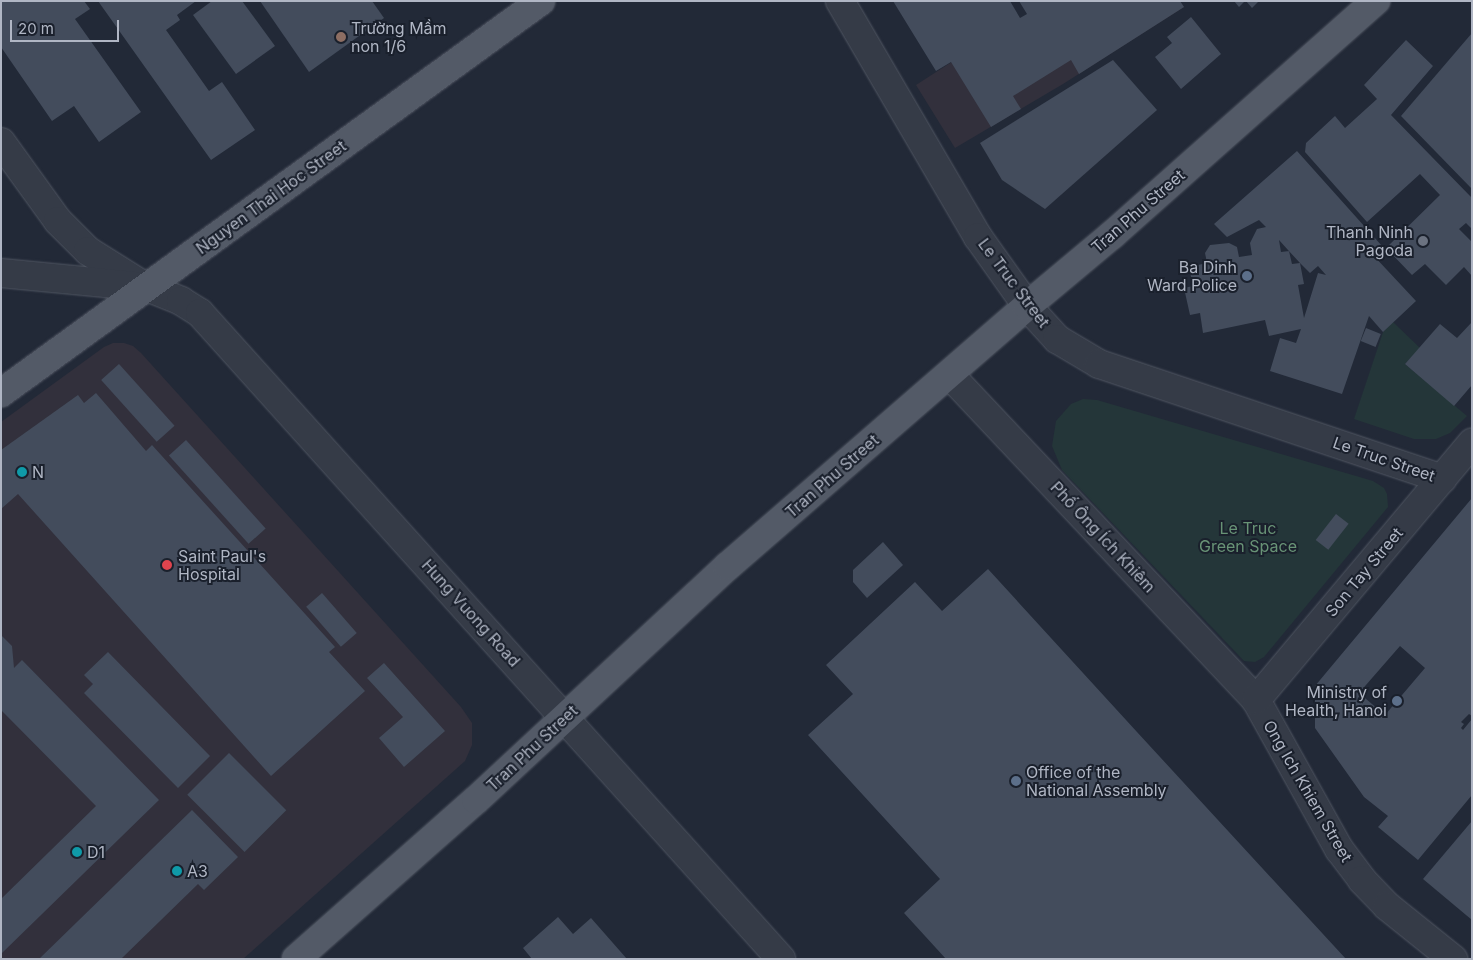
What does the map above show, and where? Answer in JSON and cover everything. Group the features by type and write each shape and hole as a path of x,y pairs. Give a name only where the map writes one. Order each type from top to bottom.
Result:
{"main road":[{"name":"Nguyen Thai Hoc Street","path":"1,393 541,1"},
{"name":"Tran Phu Street","path":"296,959 565,718 728,566 950,375 1027,306 1112,235 1376,1"}],"street":[{"name":"Le Truc Street","path":"840,1 978,237 1027,306 1057,339 1099,364 1442,479"},
{"path":"1,142 58,221 88,251 147,287"},
{"path":"1,273 147,287"},
{"name":"Hung Vuong Road","path":"147,287 181,300 200,313 781,959"},
{"name":"Phố Ông Ích Khiêm","path":"950,375 1256,700"},
{"name":"Son Tay Street","path":"1256,700 1472,444"},
{"name":"Ong Ich Khiem Street","path":"1256,700 1338,849 1362,880 1387,906 1454,959"}],"shaded area":[{"path":"1180,1 1184,7 1063,84 955,148 916,85 1020,18"},
{"name":"Saint Paul's Hospital","path":"113,343 124,343 133,346 141,353 461,707 472,723 472,745 465,761 243,959 1,959 1,422 104,347"}],"green space":[{"path":"1393,322 1420,348 1405,364 1467,416 1450,433 1436,439 1414,439 1354,419 1383,332"},
{"name":"Le Truc Green Space","path":"1083,399 1097,400 1373,481 1384,488 1387,494 1388,507 1264,657 1255,662 1244,661 1062,470 1052,446 1056,421 1071,404"}],"building":[{"path":"2,1 84,1 90,9 75,19 141,112 99,142 74,106 52,121 1,47"},
{"path":"98,1 196,1 177,15 180,20 166,30 209,91 222,82 255,130 211,160"},
{"path":"212,1 242,1 275,46 236,74 193,15"},
{"path":"260,1 372,1 384,18 309,72"},
{"path":"893,1 1010,1 1020,18 1027,14 1019,1 1180,1 1184,7 1079,74 1071,60 1013,96 1021,109 991,127 951,62 936,71"},
{"path":"1234,1 1245,1 1239,7"},
{"path":"1246,1 1259,1 1252,8"},
{"path":"1191,17 1221,54 1181,89 1155,57 1172,43 1167,37"},
{"path":"1472,33 1472,189 1401,116"},
{"path":"1406,40 1433,66 1391,115 1472,198 1472,229 1466,223 1459,229 1472,242 1472,276 1464,267 1446,285 1425,264 1412,275 1386,248 1440,195 1420,174 1367,222 1305,152 1306,143 1335,116 1345,128 1377,99 1364,85"},
{"path":"1113,60 1157,110 1045,209 1002,180 980,143"},
{"path":"1297,151 1382,246 1373,255 1416,301 1383,332 1369,316 1342,394 1270,371 1280,338 1296,343 1301,329 1269,336 1265,320 1203,333 1200,313 1190,315 1184,288 1193,286 1189,267 1207,263 1205,253 1210,245 1229,243 1237,247 1239,257 1252,255 1250,243 1257,229 1266,227 1259,220 1227,237 1214,224","holes":["1279,240 1289,251 1281,252","1289,251 1300,263 1292,264","1300,263 1310,273 1318,266 1326,275 1318,273 1304,318 1298,285 1304,284"]},
{"path":"1472,322 1472,385 1454,406 1405,364 1440,324 1457,338"},
{"path":"1366,328 1381,334 1376,347 1361,341"},
{"path":"119,364 175,426 157,442 101,380"},
{"path":"96,393 146,451 152,445 335,647 329,652 365,691 271,776 18,494 1,509 1,450 78,395 84,403"},
{"path":"186,440 266,528 249,544 169,455"},
{"path":"1472,498 1472,716 1469,714 1461,722 1464,724 1461,728 1463,730 1472,719 1472,795 1418,860 1378,827 1388,816 1364,797 1315,728 1315,686","holes":["1400,646 1425,668 1385,715 1359,693"]},
{"path":"1336,514 1349,524 1328,550 1316,540"},
{"path":"883,542 903,565 867,598 853,582 853,570"},
{"name":"Office of the National Assembly","path":"988,569 1346,959 946,959 904,913 940,879 808,735 853,694 826,665 915,582 942,611"},
{"path":"322,593 357,633 341,647 306,607"},
{"name":"D1","path":"1,635 12,646 14,668 22,660 159,800 1,954 1,899 96,806 1,710"},
{"path":"108,652 210,756 178,788 84,693 93,684 84,675"},
{"path":"384,663 445,731 404,767 379,738 403,717 367,678"},
{"path":"229,753 286,810 245,852 187,795"},
{"name":"A3","path":"192,810 238,857 204,890 198,884 121,959 39,959"},
{"path":"1472,821 1472,920 1423,879"},
{"path":"558,917 573,934 591,918 627,959 532,959 523,948"}],"place":[{"name":"Trường Mầm non 1/6","path":"341,37"},
{"name":"Thanh Ninh Pagoda","path":"1423,241"},
{"name":"Ba Dinh Ward Police","path":"1247,276"},
{"name":"N","path":"22,472"},
{"name":"Saint Paul's Hospital","path":"167,565"},
{"name":"Ministry of Health, Hanoi","path":"1397,701"},
{"name":"Office of the National Assembly","path":"1016,781"},
{"name":"D1","path":"77,852"},
{"name":"A3","path":"177,871"}]}
